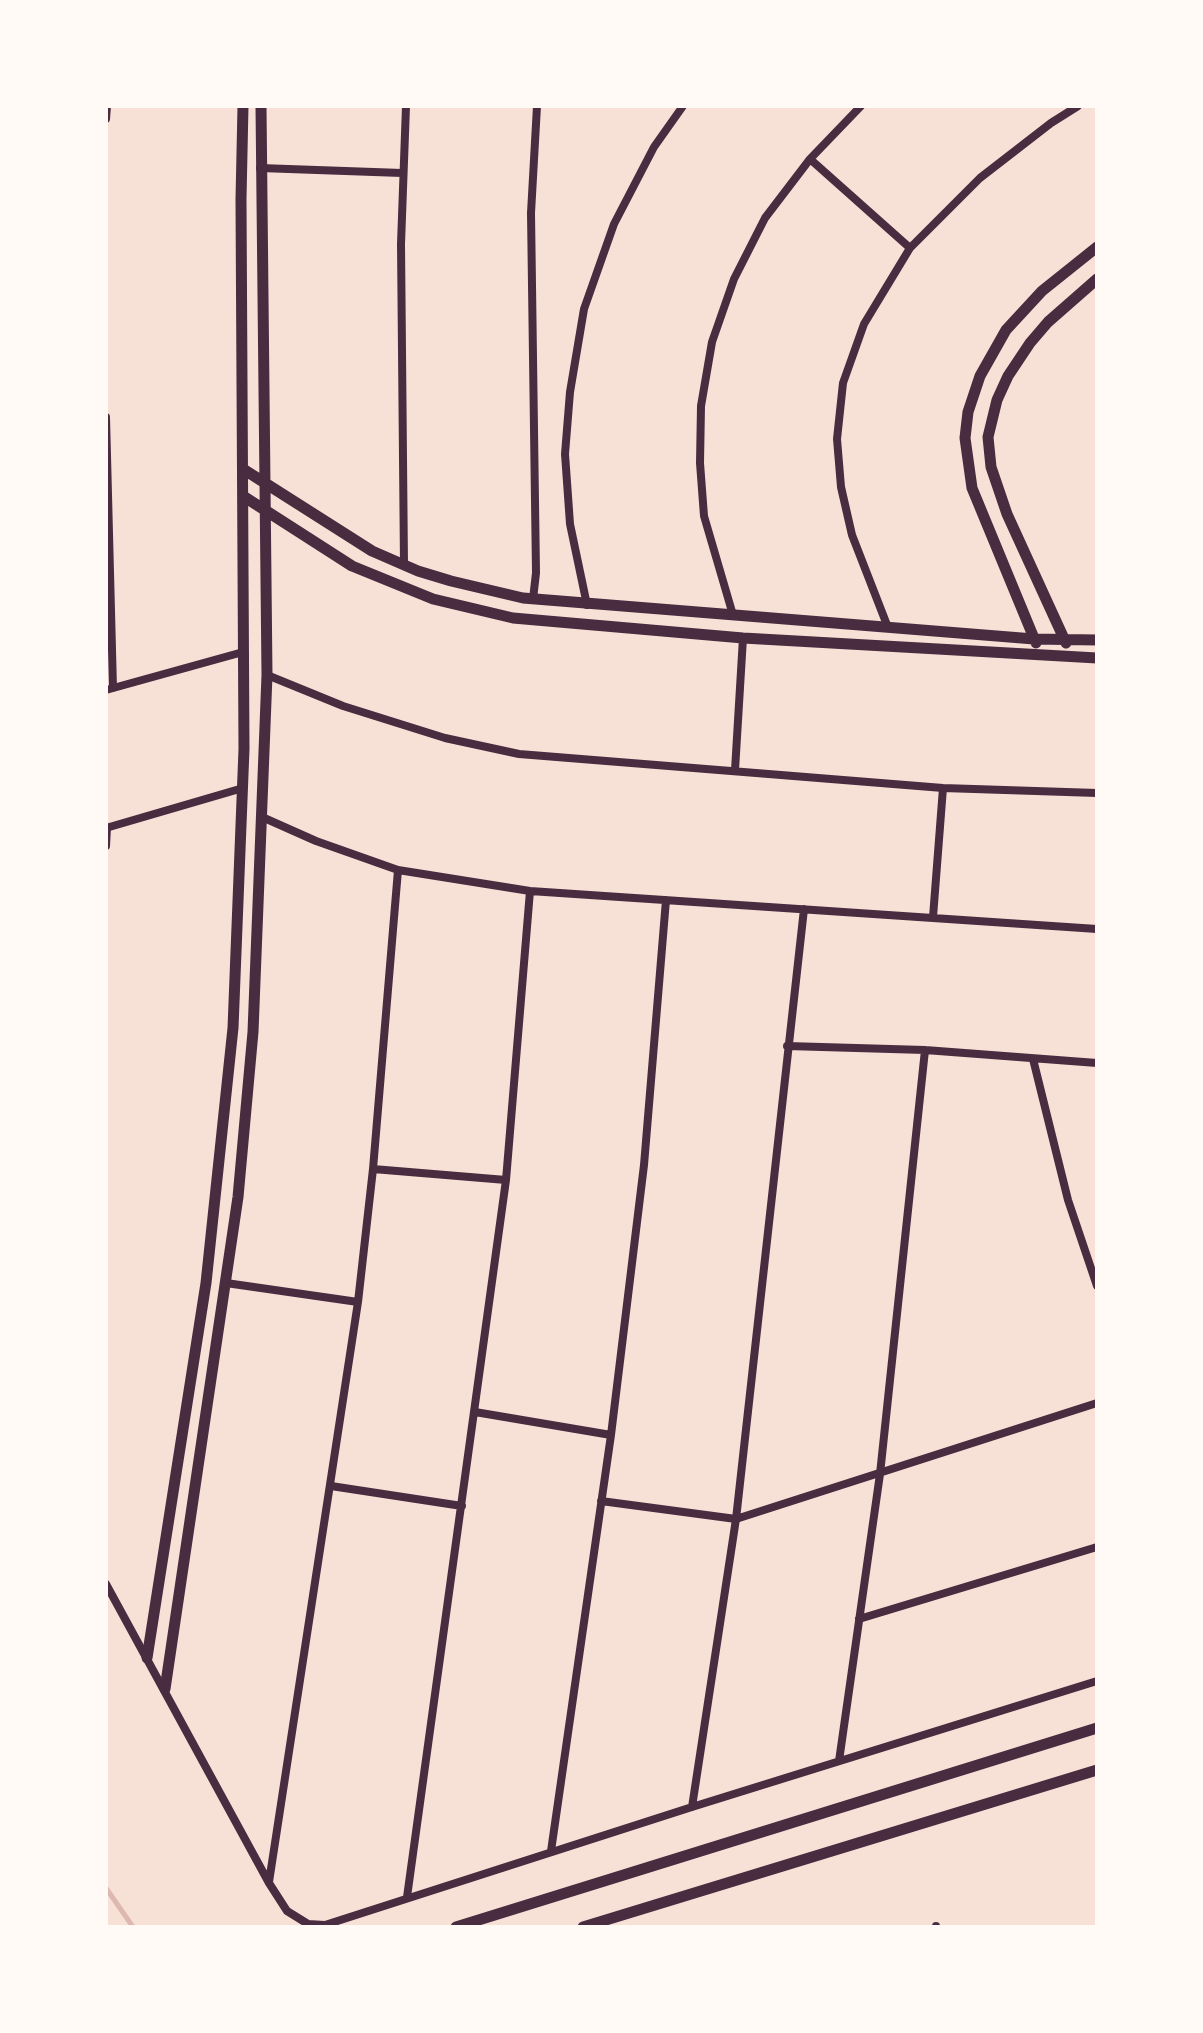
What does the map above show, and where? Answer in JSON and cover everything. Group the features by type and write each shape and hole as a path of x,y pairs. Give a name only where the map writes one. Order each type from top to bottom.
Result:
{"street":[{"path":"106,119 107,106"},
{"path":"147,1658 206,1283 228,1083 237,947 243,788 243,106"},
{"path":"165,1689 238,1197 257,949 267,675 261,106"},
{"path":"404,565 402,173 406,106"},
{"path":"533,599 536,573 531,213 537,106"},
{"path":"587,605 570,524 565,454 570,392 584,309 614,224 654,147 683,106"},
{"path":"733,615 704,516 700,463 703,393 712,342 734,279 765,218 810,159 861,106"},
{"path":"887,625 852,535 841,487 837,439 843,383 864,324 910,248 980,178 1078,106"},
{"path":"810,159 910,248"},
{"path":"260,168 402,173"},
{"path":"1042,654 972,488 965,438 968,412 980,376 1006,330 1042,291 1097,247"},
{"path":"1069,655 1007,514 991,467 988,437 997,400 1008,376 1030,343 1048,322 1097,279"},
{"path":"106,417 109,689 243,652"},
{"path":"243,469 372,551 404,565 484,590 587,605 887,625 1034,639 1097,640"},
{"path":"243,496 352,566 433,599 513,618 743,638 1097,658"},
{"path":"735,770 743,638"},
{"path":"267,675 372,715 445,738 504,751 943,788 1097,793"},
{"path":"106,846 107,827 243,788"},
{"path":"933,917 943,788"},
{"path":"262,817 316,841 398,870 530,891 1097,929"},
{"path":"269,1883 358,1302 373,1169 398,870"},
{"path":"407,1897 506,1180 530,891"},
{"path":"551,1851 611,1435 644,1165 666,900"},
{"path":"692,1807 736,1519 804,909"},
{"path":"787,1046 925,1050 1097,1063"},
{"path":"839,1761 880,1474 925,1050"},
{"path":"1033,1059 1068,1200 1097,1286"},
{"path":"228,1083 248,1085"},
{"path":"373,1169 506,1180"},
{"path":"226,1283 358,1302"},
{"path":"601,1501 736,1519 1097,1403"},
{"path":"475,1412 611,1435"},
{"path":"331,1486 462,1506"},
{"path":"859,1619 1097,1547"},
{"path":"106,1584 269,1883 287,1911 308,1924 325,1925 551,1851 1097,1681"},
{"path":"456,1927 1097,1728"},
{"path":"583,1927 1097,1770"}],"waterway":[{"path":"106,1888 133,1927"}]}
